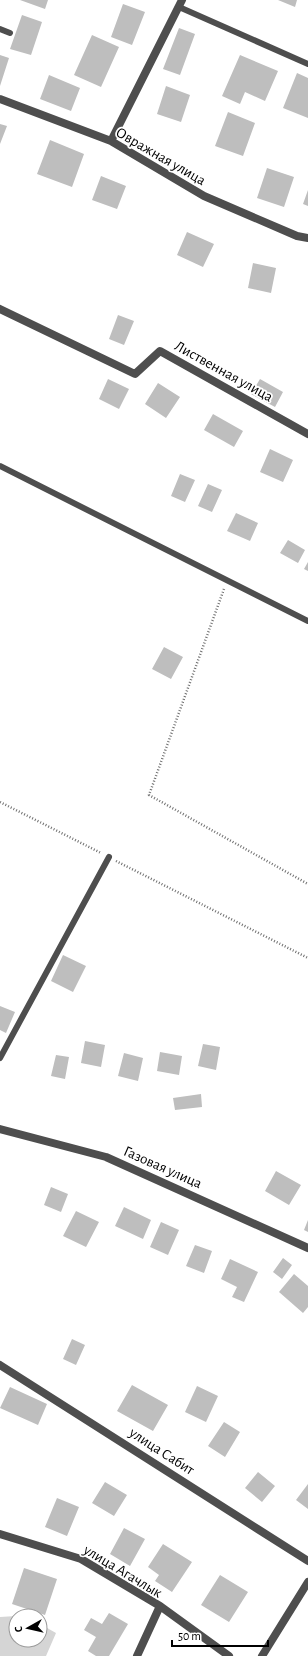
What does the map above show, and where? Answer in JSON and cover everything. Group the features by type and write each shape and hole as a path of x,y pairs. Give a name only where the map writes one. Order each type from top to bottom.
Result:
{"street":[{"path":"111,142 180,3"},
{"name":"Овражная улица","path":"0,99 111,142 204,196 297,236 308,238"},
{"name":"Лиственная улица","path":"0,309 135,374 160,351 308,434"},
{"name":"Газовая улица","path":"0,1129 106,1156 308,1248"},
{"name":"улица Сабит","path":"0,1365 308,1561"},
{"name":"улица Агачлык","path":"0,1534 81,1559 160,1606 137,1656"},
{"path":"262,1656 308,1582"},
{"path":"160,1606 229,1656"}],"lane":[{"path":"180,3 308,64"},
{"path":"0,29 10,33"},
{"path":"0,466 308,621"},
{"path":"0,1058 109,857"}],"path":[{"path":"227,580 149,795 308,884"},
{"path":"0,802 308,958"}],"shaded area":[{"path":"8,1616 8,1648 48,1648 48,1628 56,1633 46,1656 0,1656 0,1617"}],"building":[{"path":"20,0 48,0 45,9"},
{"path":"278,0 297,0 295,7"},
{"path":"123,4 145,12 132,45 111,37"},
{"path":"22,15 42,22 31,55 10,49"},
{"path":"179,28 195,34 180,75 163,69"},
{"path":"92,35 119,47 101,87 74,75"},
{"path":"0,55 9,58 0,86"},
{"path":"240,55 278,71 265,101 245,92 240,104 222,96"},
{"path":"297,73 308,78 308,118 283,108"},
{"path":"49,75 80,88 71,111 40,99"},
{"path":"166,86 190,95 181,122 157,114"},
{"path":"228,112 255,123 243,156 215,146"},
{"path":"0,124 7,126 0,144"},
{"path":"50,140 84,154 72,187 37,174"},
{"path":"267,168 294,177 284,207 257,198"},
{"path":"101,176 126,186 117,209 92,200"},
{"path":"308,190 308,206 303,204"},
{"path":"187,232 214,244 203,267 177,255"},
{"path":"253,263 276,268 271,293 248,288"},
{"path":"118,315 134,321 124,345 109,339"},
{"path":"108,379 129,389 119,409 99,399"},
{"path":"260,379 283,392 275,407 251,394"},
{"path":"158,383 180,397 166,418 145,404"},
{"path":"213,414 243,431 234,447 204,430"},
{"path":"270,449 293,460 283,482 260,472"},
{"path":"180,474 195,480 185,502 171,496"},
{"path":"208,484 222,490 212,512 198,506"},
{"path":"236,513 258,523 250,541 227,531"},
{"path":"288,540 305,550 298,563 280,553"},
{"path":"308,562 308,571 304,569"},
{"path":"164,647 183,657 171,679 152,669"},
{"path":"63,955 86,966 73,992 51,981"},
{"path":"0,1006 15,1012 6,1033 0,1030"},
{"path":"85,1041 105,1045 101,1067 81,1063"},
{"path":"203,1044 220,1047 216,1070 198,1066"},
{"path":"160,1052 182,1056 179,1075 157,1071"},
{"path":"124,1053 143,1058 138,1081 118,1076"},
{"path":"56,1055 69,1057 65,1079 51,1076"},
{"path":"201,1094 202,1107 175,1110 173,1098"},
{"path":"276,1171 301,1185 289,1205 265,1191"},
{"path":"51,1187 68,1194 61,1212 44,1205"},
{"path":"124,1207 151,1220 143,1239 115,1226"},
{"path":"76,1211 99,1222 86,1247 63,1236"},
{"path":"308,1220 308,1232 304,1230"},
{"path":"161,1222 179,1230 168,1255 150,1247"},
{"path":"195,1245 212,1251 204,1273 186,1266"},
{"path":"283,1258 292,1265 282,1279 273,1272"},
{"path":"230,1259 258,1272 244,1302 232,1297 237,1287 221,1279"},
{"path":"294,1274 308,1286 308,1307 303,1313 279,1292"},
{"path":"72,1339 85,1345 76,1365 63,1359"},
{"path":"132,1385 168,1405 153,1431 117,1411"},
{"path":"197,1386 218,1396 206,1422 185,1412"},
{"path":"10,1387 47,1404 38,1425 0,1408"},
{"path":"224,1422 240,1432 225,1457 208,1446"},
{"path":"258,1472 275,1486 262,1502 245,1488"},
{"path":"105,1482 127,1495 114,1516 92,1503"},
{"path":"308,1484 308,1509 296,1500"},
{"path":"57,1498 79,1507 67,1536 45,1527"},
{"path":"124,1528 145,1539 130,1566 110,1554"},
{"path":"163,1544 192,1562 172,1592 155,1581 159,1575 148,1567"},
{"path":"24,1568 57,1579 47,1608 24,1608 12,1604"},
{"path":"220,1575 248,1592 229,1622 201,1605"},
{"path":"109,1613 128,1624 109,1656 96,1656 88,1651 96,1637 84,1630 91,1618 102,1624"}]}
